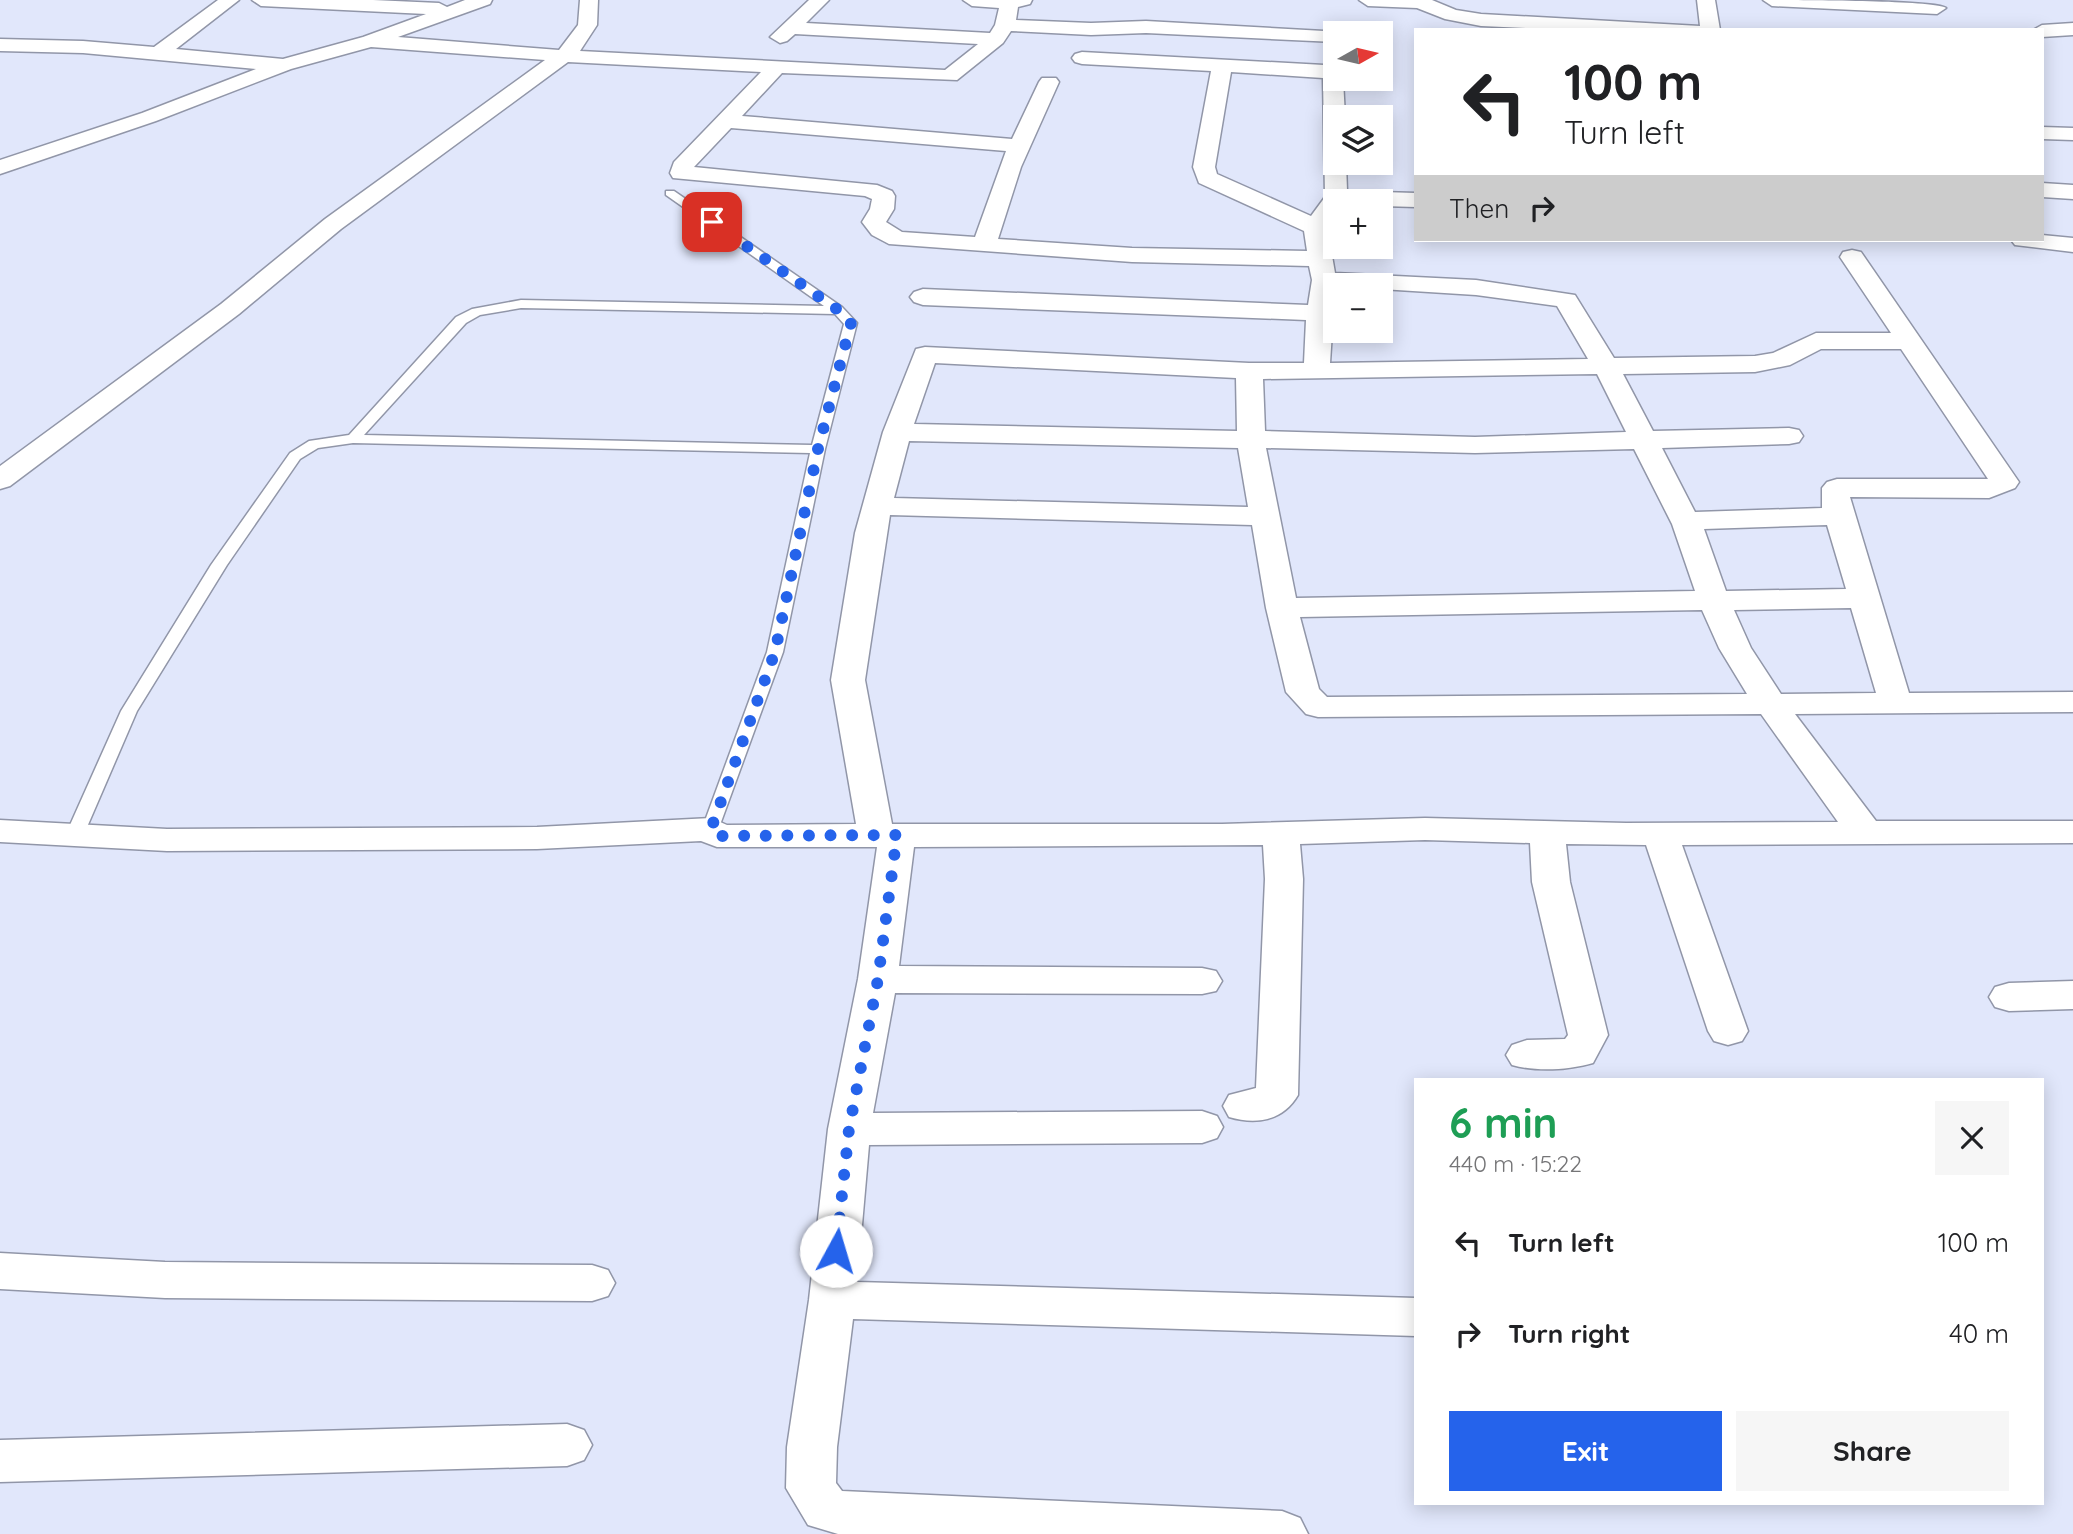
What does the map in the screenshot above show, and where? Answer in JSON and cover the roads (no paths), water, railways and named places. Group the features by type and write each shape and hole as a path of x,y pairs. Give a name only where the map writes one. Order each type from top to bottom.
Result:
{"street":[{"path":"159,53 230,0"},
{"path":"261,0 443,6 483,0"},
{"path":"0,480 230,309 332,224 564,56 587,30 590,22 589,0"},
{"path":"744,64 792,28 820,0"},
{"path":"370,41 564,56 950,76 1001,32 1016,1 972,0"},
{"path":"1368,0 1420,2 1452,15 1481,20 1651,28"},
{"path":"1706,0 1710,28"},
{"path":"1772,0 1935,4 1943,28"},
{"path":"0,167 149,117 284,65 370,41 443,6"},
{"path":"792,28 1001,32 1146,27 1323,30"},
{"path":"2044,31 2073,29"},
{"path":"0,45 83,47 284,65"},
{"path":"1082,58 1222,67 1323,66"},
{"path":"777,67 681,167 681,173 869,190 884,196 882,209 874,222 880,230 897,239 1322,269 1530,293 1566,300 1605,365 1686,521 1713,599 1735,648 1770,705 1866,834"},
{"path":"1222,67 1204,167 1207,178 1315,227"},
{"path":"984,246 1010,167 1049,82"},
{"path":"1334,91 1335,189"},
{"path":"727,121 1020,146"},
{"path":"2044,133 2073,134"},
{"path":"2044,190 2073,192"},
{"path":"1393,199 1414,200"},
{"path":"1317,371 1322,269 1315,227 1323,215"},
{"path":"2042,242 2073,245"},
{"path":"1852,257 2006,482 1989,489 1837,488 1835,501 1896,704"},
{"path":"923,297 1319,313"},
{"path":"1282,1534 851,1515 826,1509 811,1488 812,1447 832,1300 849,1129 878,979 887,835 848,680 870,533 897,432 925,355 1249,371 1317,371 1755,363 1781,359 1816,341 1909,341"},
{"path":"1249,371 1251,441 1282,608 1303,692 1318,707 2073,702"},
{"path":"897,432 1475,445 1789,436"},
{"path":"877,506 1264,516"},
{"path":"1686,521 1840,516"},
{"path":"1282,608 1864,598"},
{"path":"0,831 167,840 537,838 711,829 717,836 1282,833 1412,829 1660,834 2073,832"},
{"path":"1527,1055 1577,1053 1585,1045 1588,1035 1551,882 1547,831"},
{"path":"1244,1106 1261,1106 1277,1095 1284,879 1282,833"},
{"path":"1660,834 1728,1031"},
{"path":"878,979 1202,981"},
{"path":"2009,997 2073,995"},
{"path":"849,1129 1202,1127"},
{"path":"0,1271 165,1280 592,1283"},
{"path":"832,1300 1414,1317"},
{"path":"0,1461 567,1445"}],"lane":[{"path":"670,193 838,310 851,323 818,449 775,652 711,829"},
{"path":"353,439 461,320 477,312 521,304 838,310"},
{"path":"75,834 129,711 219,565 295,456 314,444 353,439 818,449"}]}
